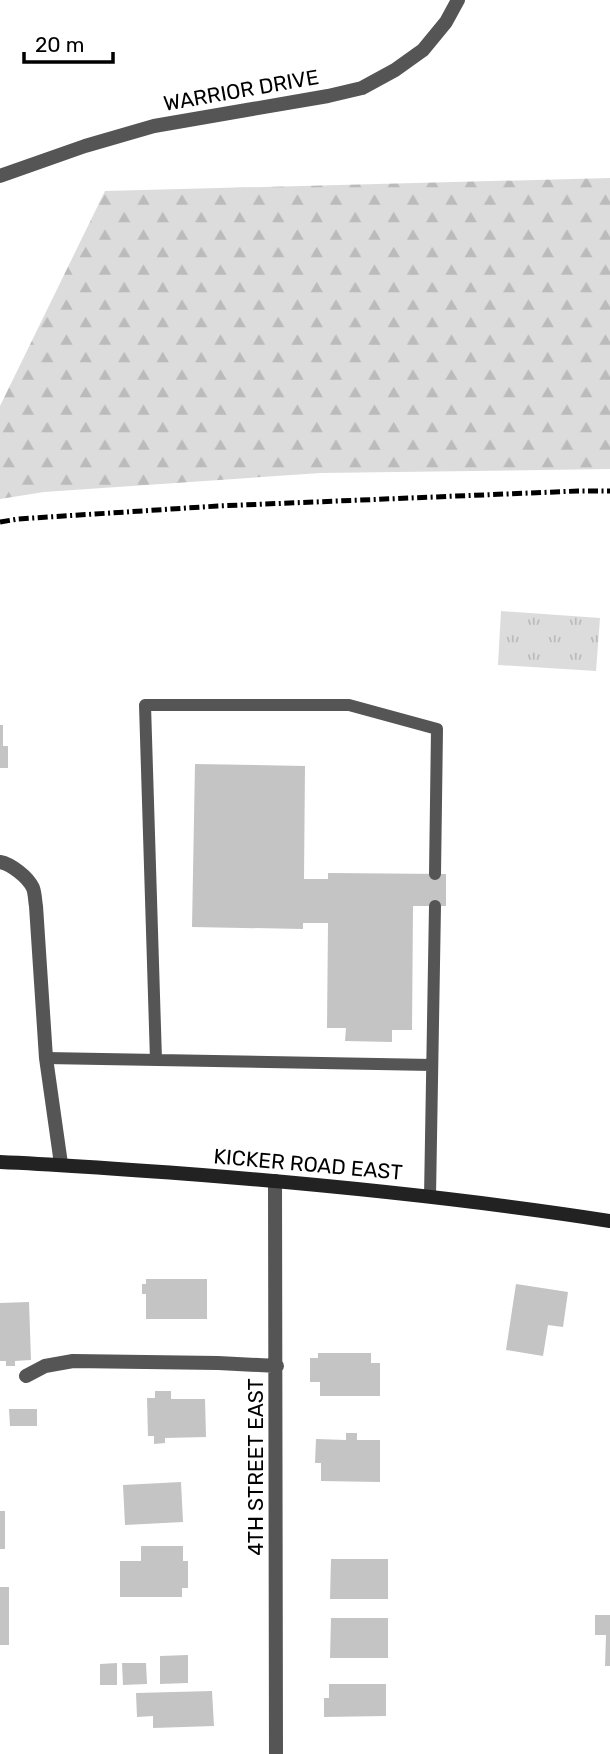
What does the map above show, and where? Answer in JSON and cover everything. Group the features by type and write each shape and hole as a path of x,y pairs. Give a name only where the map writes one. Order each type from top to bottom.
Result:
{"main road":[{"name":"KICKER ROAD EAST","path":"0,1163 61,1164 275,1181 430,1197 610,1222"}],"street":[{"name":"WARRIOR DRIVE","path":"0,176 85,145 154,126 362,88 395,70 423,50 446,22 458,0"},
{"path":"0,862 5,862 20,873 33,887 46,1058 61,1164"},
{"name":"4TH STREET EAST","path":"275,1181 276,1754"},
{"path":"26,1376 45,1366 73,1361 277,1366"}],"lane":[{"path":"156,1060 145,705 349,705 437,729 435,874"},
{"path":"430,1197 435,906"},
{"path":"46,1058 432,1065"}],"green space":[{"path":"610,178 610,469 321,473 44,492 0,499 0,406 105,191"},
{"path":"501,611 600,618 596,671 498,665"}],"building":[{"path":"0,725 3,725 3,746 8,746 8,768 0,768"},
{"path":"195,764 305,766 304,879 328,879 328,873 446,874 446,906 413,906 412,1030 392,1030 392,1042 345,1041 346,1028 327,1028 328,923 303,923 303,929 192,927"},
{"path":"146,1279 207,1279 207,1319 146,1319 146,1294 142,1294 142,1284 146,1284"},
{"path":"516,1284 568,1292 563,1327 548,1325 543,1356 506,1350"},
{"path":"29,1302 31,1360 15,1361 15,1366 6,1366 6,1361 0,1361 0,1303"},
{"path":"318,1353 371,1353 371,1363 380,1363 380,1396 320,1396 320,1382 310,1382 310,1358 318,1358"},
{"path":"155,1391 171,1391 171,1399 205,1399 206,1437 165,1438 165,1443 154,1444 154,1436 148,1436 147,1398 155,1398"},
{"path":"9,1409 37,1409 37,1426 10,1426"},
{"path":"346,1433 357,1433 357,1440 380,1440 380,1482 321,1481 321,1463 315,1463 316,1439 346,1440"},
{"path":"181,1482 183,1522 125,1525 123,1485"},
{"path":"0,1511 5,1511 5,1549 0,1549"},
{"path":"141,1546 183,1546 183,1561 188,1561 188,1588 182,1588 182,1597 120,1597 120,1561 141,1561"},
{"path":"331,1559 388,1559 388,1599 330,1599"},
{"path":"0,1587 9,1587 9,1645 0,1645"},
{"path":"595,1615 610,1615 610,1666 605,1666 606,1635 595,1635"},
{"path":"331,1618 388,1618 388,1658 330,1658"},
{"path":"188,1655 188,1683 160,1684 160,1656"},
{"path":"117,1663 117,1685 100,1685 100,1664"},
{"path":"122,1663 146,1663 147,1684 123,1685"},
{"path":"329,1684 386,1684 386,1716 324,1717 324,1698 329,1698"},
{"path":"212,1691 214,1726 153,1728 153,1716 137,1717 136,1693"}],"railway":[{"path":"0,522 218,506 610,491"}]}
